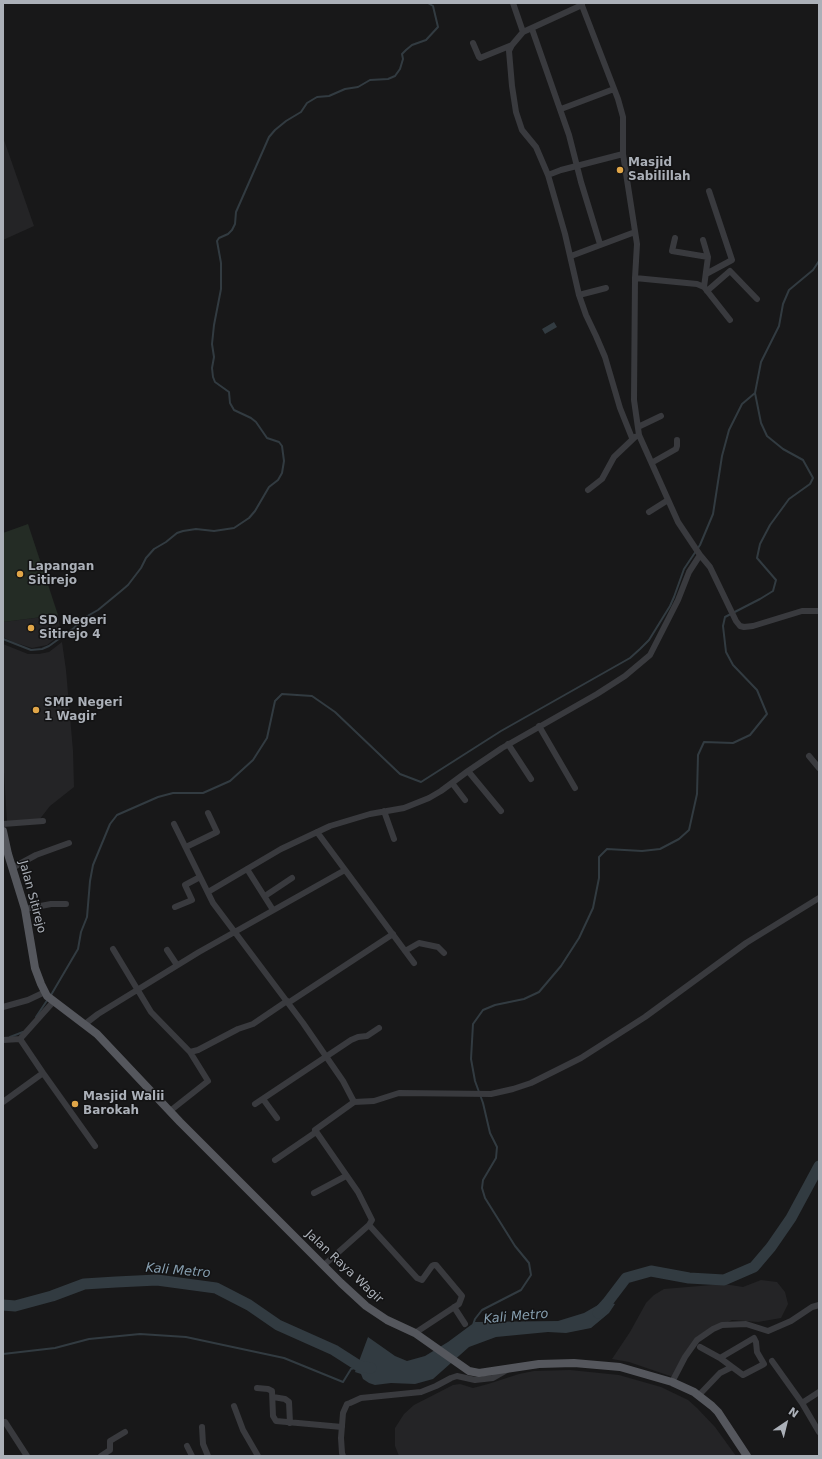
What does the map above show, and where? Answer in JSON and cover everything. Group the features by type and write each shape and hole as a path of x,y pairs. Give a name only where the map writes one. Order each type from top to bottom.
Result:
{"main road":[{"name":"Jalan Sitirejo","path":"3,831 12,868 25,909 35,968 49,997"},
{"name":"Jalan Raya Wagir","path":"49,997 85,1024 111,1048 170,1111 353,1294 376,1314 414,1333 469,1371 479,1373 545,1364 574,1363 632,1370 672,1382 699,1395 718,1412 747,1456"}],"street":[{"path":"513,3 523,32"},
{"path":"632,438 620,408 605,357 586,315 579,295 571,256 548,175 536,148 526,136 520,124 515,106 510,64 509,51 523,32 532,29 581,4 614,89 623,117 623,154 637,249 635,278 634,400 639,434 653,462 681,528 710,566 727,603 740,626 748,627 763,624 802,611 819,611"},
{"path":"532,29 560,109 600,244"},
{"path":"473,43 480,58 512,45"},
{"path":"560,109 614,89"},
{"path":"548,175 623,154"},
{"path":"706,274 732,260 709,191"},
{"path":"571,256 635,232"},
{"path":"675,238 672,251 708,257"},
{"path":"703,240 708,257 706,289"},
{"path":"706,289 730,271 757,299"},
{"path":"635,278 697,284 706,289 730,320"},
{"path":"579,295 606,288"},
{"path":"638,427 662,416"},
{"path":"588,490 602,479 614,457 632,438 639,434"},
{"path":"653,462 676,450 677,440"},
{"path":"649,512 668,500"},
{"path":"208,892 281,849 317,832 352,819 404,808 429,798 508,744 597,694 625,676 650,655 672,612 698,551"},
{"path":"539,726 575,788"},
{"path":"508,744 531,779"},
{"path":"809,756 819,768"},
{"path":"468,771 501,811"},
{"path":"452,783 465,800"},
{"path":"384,812 394,839"},
{"path":"186,847 217,832 208,813"},
{"path":"3,824 43,821"},
{"path":"174,824 213,902 288,1002 343,1081 354,1102"},
{"path":"317,832 414,963"},
{"path":"12,868 36,855 69,843"},
{"path":"247,869 273,910"},
{"path":"85,1024 98,1014 177,965 345,870"},
{"path":"174,907 192,900 185,885 200,876"},
{"path":"265,896 292,878"},
{"path":"275,1160 316,1132 316,1130 354,1102 374,1102 399,1093 491,1094 531,1083 581,1058 645,1017 746,943 819,898"},
{"path":"25,909 51,904 66,904"},
{"path":"190,1052 198,1050 238,1029 252,1024 392,934"},
{"path":"405,951 419,943 438,947 444,953"},
{"path":"113,949 151,1012 190,1052 208,1081 170,1111"},
{"path":"167,950 177,965"},
{"path":"3,1007 28,1000 49,997"},
{"path":"20,1039 49,997"},
{"path":"255,1104 351,1040 358,1036 367,1036 378,1028"},
{"path":"3,1040 20,1039"},
{"path":"20,1039 95,1146"},
{"path":"3,1102 43,1073"},
{"path":"263,1099 277,1118"},
{"path":"316,1132 358,1192 372,1218 372,1222 369,1225 324,1265"},
{"path":"314,1193 346,1176"},
{"path":"369,1225 419,1280 422,1280 432,1266 438,1266 462,1296 461,1301 454,1307 414,1333"},
{"path":"672,1382 685,1357 697,1340 713,1329 722,1325 746,1324 768,1331 791,1321 812,1307 819,1305"},
{"path":"454,1307 465,1324"},
{"path":"700,1348 723,1360 743,1375 764,1364 757,1352 754,1338 723,1360 720,1373"},
{"path":"772,1361 802,1403 819,1432"},
{"path":"699,1395 720,1373 732,1367"},
{"path":"343,1456 341,1443 343,1413 347,1404 361,1398 421,1392 457,1376 475,1380 492,1378 510,1369"},
{"path":"258,1388 272,1391 274,1419 278,1422 342,1427"},
{"path":"802,1403 819,1392"},
{"path":"273,1397 285,1399 288,1402 290,1423"},
{"path":"234,1406 243,1430 258,1456"},
{"path":"4,1422 27,1456"},
{"path":"202,1427 203,1444 208,1456"},
{"path":"101,1456 110,1450 110,1441 125,1432"},
{"path":"188,1446 192,1456"}],"shaded area":[{"path":"3,140 34,226 3,240"},
{"path":"554,322 557,327 545,334 542,329"},
{"name":"Lapangan Sitirejo","path":"28,524 58,615 3,622 3,533"},
{"name":"SD Negeri Sitirejo 4","path":"58,615 61,634 47,645 32,648 3,637 3,622"},
{"name":"SMP Negeri 1 Wagir","path":"62,642 73,751 74,787 50,806 39,820 7,822 3,756 3,644 28,654 39,654 49,652"},
{"path":"761,1280 777,1282 785,1292 788,1304 781,1318 758,1322 732,1320 696,1338 673,1377 629,1362 612,1359 630,1332 646,1303 654,1295 664,1289 724,1284 743,1287"},
{"path":"605,1301 615,1304 609,1313 591,1328 566,1333 548,1332 496,1337 469,1347 433,1379 415,1384 391,1383 375,1385 363,1379 361,1374 355,1372 368,1337 395,1356 407,1361 425,1356 448,1342 475,1322 558,1321 584,1313"},
{"path":"570,1370 619,1375 661,1387 688,1400 715,1427 736,1456 399,1456 395,1446 395,1428 404,1414 414,1405 453,1385 460,1384 473,1388 534,1371"}],"waterway":[{"path":"3,639 31,650 42,649 49,646 74,628 82,619 98,610 128,585 141,568 146,558 154,549 177,533 183,531 196,529 214,531 234,528 249,518 255,511 269,487 278,480 282,473 284,461 282,446 279,442 267,438 256,422 251,418 234,410 230,403 229,392 215,382 213,377 212,368 214,357 212,344 221,289 221,263 217,241 219,238 228,234 232,230 235,224 236,212 269,137 275,130 301,112 307,103 317,97 329,96 345,89 358,87 370,80 388,79 395,76 400,69 403,59 402,54 412,45 426,40 438,27 433,6 428,3"},
{"path":"473,1325 475,1319 482,1310 521,1290 531,1275 529,1263 515,1246 485,1198 482,1188 483,1180 496,1158 497,1147 490,1133 483,1103 475,1081 471,1059 473,1024 483,1010 495,1005 524,999 539,992 561,966 579,938 593,908 599,878 599,857 607,849 642,851 660,849 679,839 689,830 697,794 698,755 704,742 733,743 750,735 767,714 757,690 733,665 726,652 723,626 725,617 773,591 776,580 757,558 760,544 770,525 789,499 810,484 813,478 803,460 783,449 767,436 761,423 755,393 761,362 779,326 783,304 789,290 813,270 819,261"},
{"path":"51,995 78,949 81,932 87,917 93,865 110,824 117,815 158,797 173,793 203,793 230,781 253,760 267,738 275,701 282,694 312,696 335,712 400,774 421,782 501,731 630,658 649,640 670,606 684,569 700,545 713,514 722,456 729,430 742,404 755,393"},
{"path":"36,1017 48,999"},
{"path":"10,1037 23,1032"},
{"name":"Kali Metro","path":"598,1313 626,1278 651,1271 689,1278 724,1280 754,1267 771,1247 791,1218 819,1166"},
{"name":"Kali Metro","path":"3,1305 15,1306 52,1296 84,1284 157,1280 216,1288 249,1305 278,1325 334,1350 359,1366 371,1368"},
{"path":"3,1354 55,1348 89,1339 140,1334 186,1337 284,1358 343,1382 351,1369 358,1367"}],"place":[{"name":"Masjid Sabilillah","path":"620,170"},
{"name":"Lapangan Sitirejo","path":"20,574"},
{"name":"SD Negeri Sitirejo 4","path":"31,628"},
{"name":"SMP Negeri 1 Wagir","path":"36,710"},
{"name":"Masjid Walii Barokah","path":"75,1104"}]}
